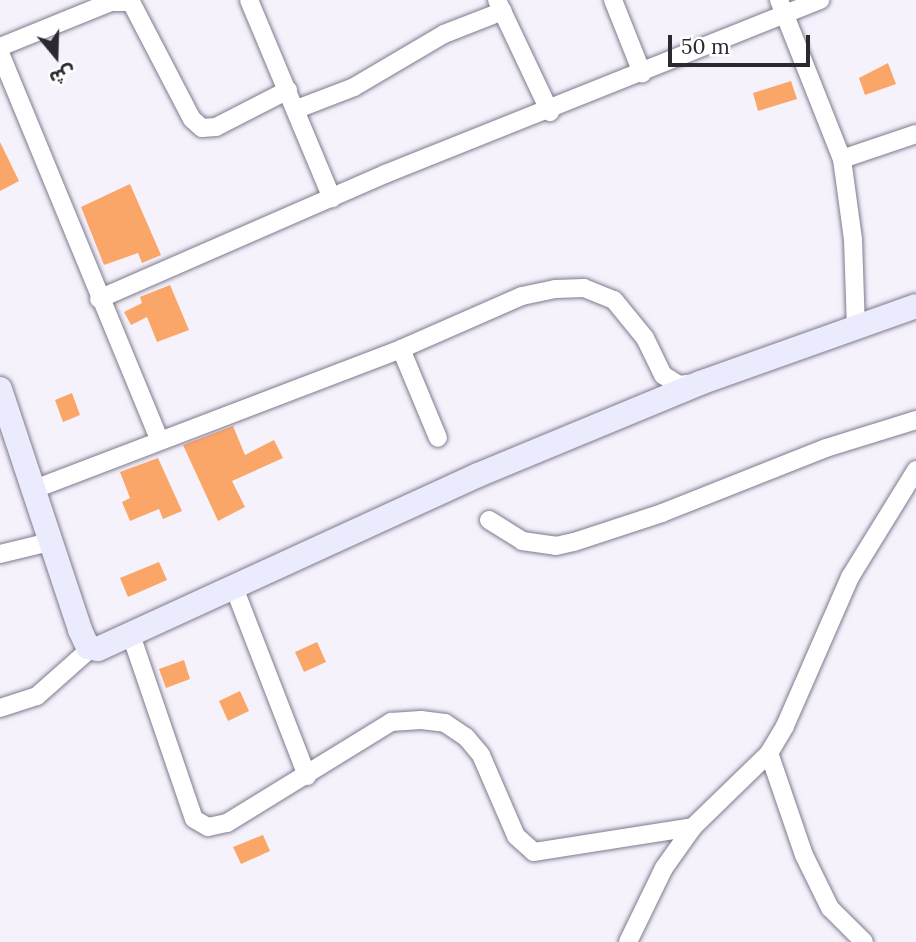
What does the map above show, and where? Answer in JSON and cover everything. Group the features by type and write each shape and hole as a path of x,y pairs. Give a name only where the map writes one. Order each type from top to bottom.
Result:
{"street":[{"path":"249,0 298,109 332,198"},
{"path":"614,0 642,73"},
{"path":"99,299 332,198 642,73 782,7 821,0"},
{"path":"0,47 111,2 131,2 192,119 202,128 216,127 288,90"},
{"path":"298,109 354,87 444,34 500,6 550,112"},
{"path":"782,7 842,159 853,239 856,329"},
{"path":"0,53 99,299 159,438"},
{"path":"842,159 916,134"},
{"path":"32,490 159,438 401,348 522,296 584,288 614,300 645,338 663,375 679,385 700,383"},
{"path":"0,708 37,696 91,648 131,635 233,584 478,475 700,383 916,306"},
{"path":"401,348 438,438"},
{"path":"0,389 4,419 32,490 80,630 91,648"},
{"path":"489,520 522,541 556,546 574,542 662,513 826,447 916,420"},
{"path":"628,942 664,869 693,827 769,753 785,726 850,577 916,470"},
{"path":"0,554 50,542"},
{"path":"233,584 307,776"},
{"path":"131,635 194,819 208,827 227,823 391,722 445,723 466,737 481,755 516,835 534,852 693,827"},
{"path":"769,753 804,855 830,908 864,942"}],"building":[{"path":"888,63 896,84 865,95 859,78"},
{"path":"791,81 797,99 758,111 753,93"},
{"path":"0,142 19,181 0,191"},
{"path":"130,184 161,255 142,263 138,253 104,265 81,207"},
{"path":"170,285 189,330 157,342 147,317 131,325 124,312 142,303 140,297"},
{"path":"72,393 80,415 63,422 55,400"},
{"path":"233,426 245,455 274,440 283,458 232,481 245,507 218,521 183,445"},
{"path":"158,458 182,511 163,519 159,509 130,521 122,502 130,498 120,472"},
{"path":"159,562 167,580 128,597 120,578"},
{"path":"317,642 326,662 304,672 295,652"},
{"path":"184,660 190,679 166,688 159,669"},
{"path":"240,691 249,711 228,721 219,701"},
{"path":"263,835 270,851 241,864 233,847"}]}
